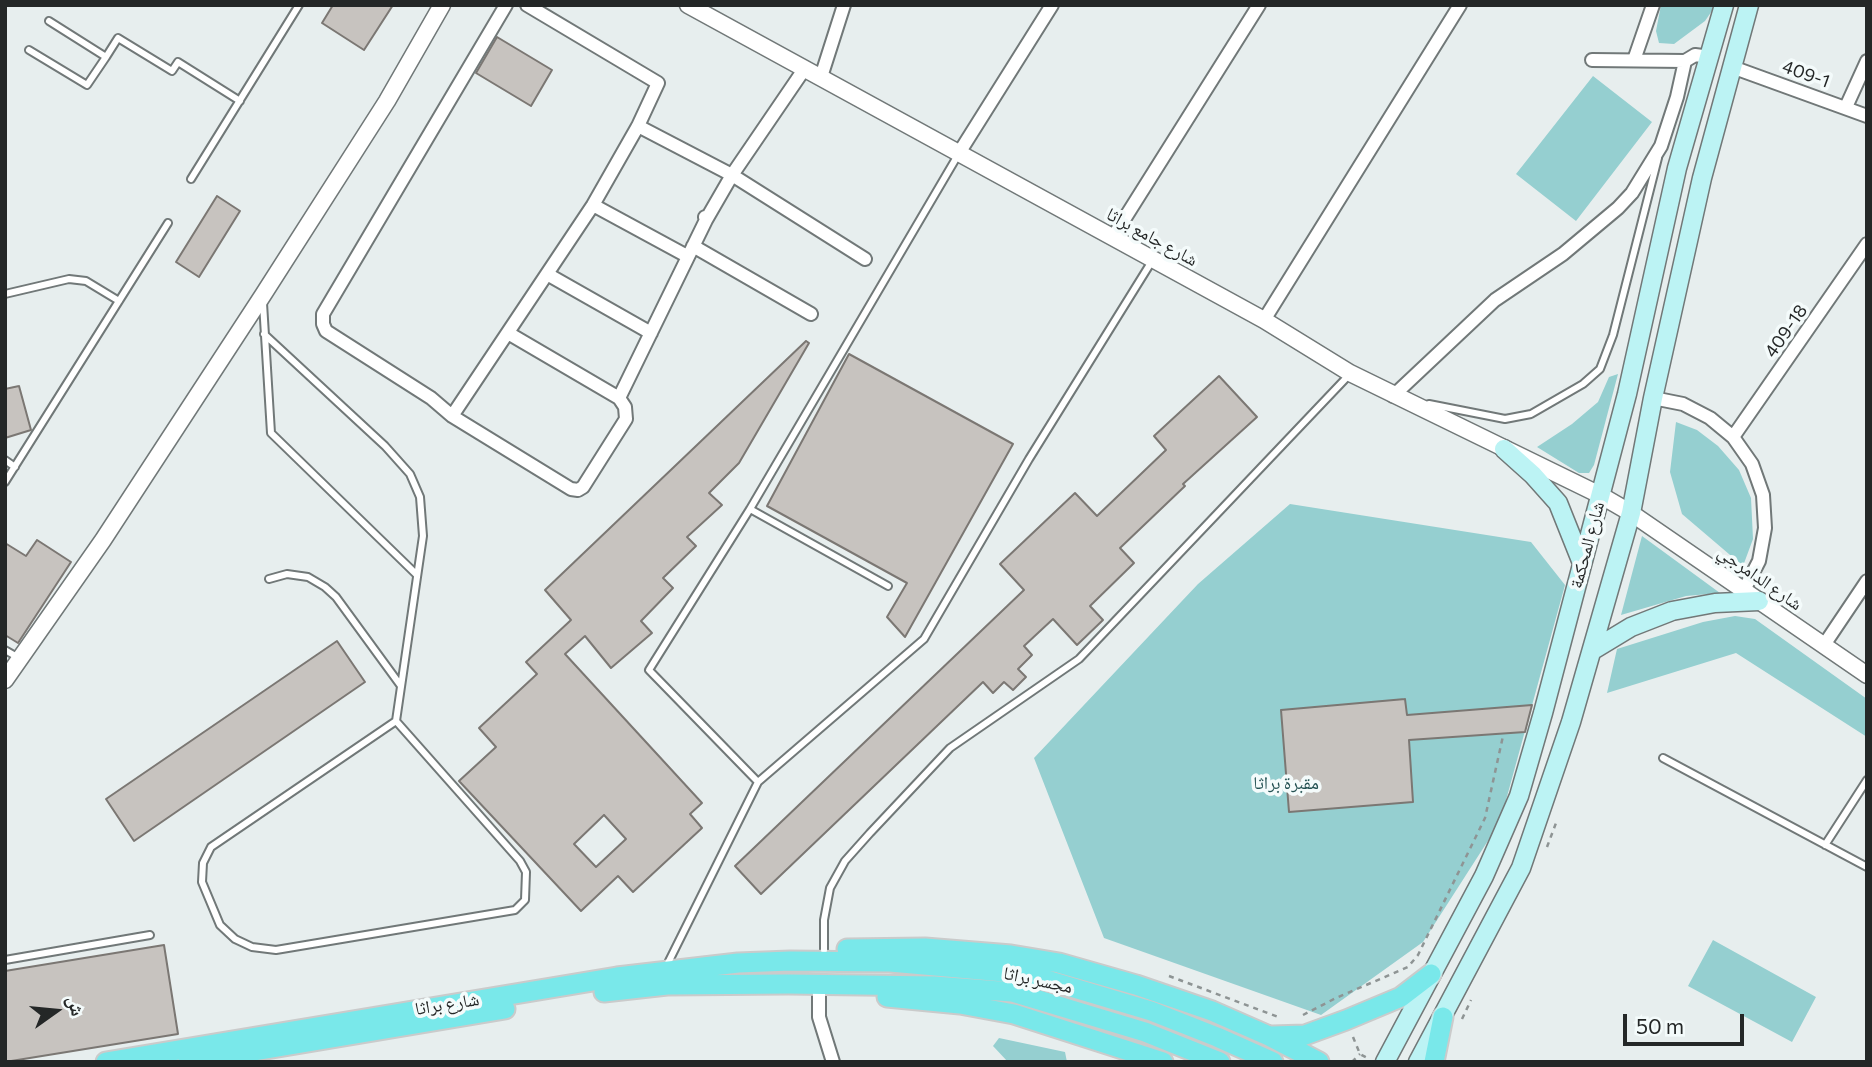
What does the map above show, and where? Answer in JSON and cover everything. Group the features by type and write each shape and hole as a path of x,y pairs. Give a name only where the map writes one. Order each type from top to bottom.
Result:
{"main road":[{"name":"شارع المحكمة","path":"1378,1061 1431,974 1484,876 1519,796 1544,713 1626,394 1677,168 1724,5"},
{"name":"شارع المحكمة","path":"1418,1062 1521,868 1593,650 1631,513 1653,398 1702,178 1749,5"},
{"path":"1504,449 1533,475 1558,503 1582,563"},
{"path":"1593,650 1631,627 1672,611 1752,595"},
{"path":"738,963 824,950 925,947 1059,962 1212,1011 1320,1062"},
{"name":"شارع براثا","path":"106,1062 324,1024 664,971 738,963 790,961"},
{"name":"مجسر براثا","path":"790,961 891,962 1027,974 1151,1011 1273,1062"},
{"path":"1264,1034 1290,1037 1321,1030 1401,997 1415,989 1431,974"},
{"path":"739,984 819,994 885,996 960,1004 1014,1014 1163,1062"},
{"name":"شارع براثا","path":"188,1062 592,993 667,985 788,984"},
{"name":"مجسر براثا","path":"788,984 934,986 1020,993 1145,1032 1220,1062"},
{"path":"1434,1062 1443,1017"},
{"path":"1264,1034 1285,1050 1294,1062"}],"street":[{"path":"5,680 103,540 263,295 387,101 442,5"},
{"path":"506,5 323,314 323,324 326,331 431,398 452,416 571,489 578,490 583,487 626,419 625,407 619,398 508,333"},
{"path":"452,416 593,205 638,126 658,83 527,5"},
{"name":"شارع جامع براثا","path":"688,5 1264,320 1350,373 1600,495"},
{"path":"821,77 844,5"},
{"path":"959,153 1052,5"},
{"path":"1114,237 1259,5"},
{"path":"1264,320 1460,5"},
{"path":"1634,60 1653,5"},
{"path":"1592,60 1685,61 1695,55 1710,57"},
{"path":"1393,396 1495,300 1563,254 1618,208 1639,184 1661,146 1685,61"},
{"path":"1846,107 1867,61"},
{"name":"409-1","path":"1732,67 1867,116"},
{"path":"619,398 706,218 732,175 806,68"},
{"path":"638,126 732,175 865,259"},
{"path":"593,205 690,251 811,314"},
{"name":"409-18","path":"1733,437 1867,244"},
{"path":"547,274 650,333"},
{"path":"1653,398 1683,404 1701,413 1733,437 1752,464 1763,495 1765,528 1752,595"},
{"name":"شارع الدامرجي","path":"1600,495 1631,513 1867,675"},
{"path":"1824,645 1867,581"},
{"path":"819,994 819,1017 833,1062"}],"lane":[{"path":"191,179 299,5"},
{"path":"49,21 106,57"},
{"path":"29,50 87,85 117,38 172,71 178,62 240,101"},
{"path":"1393,396 1505,419 1531,414 1583,384 1600,369 1613,335 1661,146"},
{"path":"758,782 649,670 750,509 959,153"},
{"path":"5,482 168,223"},
{"path":"664,971 758,782 924,639 1029,459 1152,261"},
{"path":"5,294 69,279 86,281 119,300"},
{"path":"263,295 271,433 417,575"},
{"path":"264,334 385,446 410,474 420,497 424,520 396,721 211,847 203,863 201,882 220,925 235,939 252,947 276,950 515,910 526,900 526,872 520,861 396,721"},
{"path":"824,950 824,920 830,888 845,861 870,833 950,748 1079,659 1350,373"},
{"path":"5,460 15,467"},
{"path":"750,509 888,586"},
{"path":"269,579 287,573 307,577 325,587 336,597 401,686"},
{"path":"5,650 21,659"},
{"path":"1663,758 1867,867"},
{"path":"1825,845 1867,780"},
{"path":"5,960 150,935"}],"path":[{"path":"1294,1020 1336,998 1408,967 1418,955 1485,818 1503,736"},
{"path":"1165,975 1212,990 1287,1020"},
{"path":"1352,1035 1360,1054 1378,1061"},
{"path":"1353,1062 1360,1054"}],"green space":[{"path":"1661,5 1716,5 1705,21 1674,44 1659,43 1656,31"},
{"path":"1593,76 1652,122 1576,221 1516,174"},
{"path":"1618,374 1594,465 1589,473 1579,473 1537,447 1572,424 1598,402 1609,377"},
{"path":"1676,422 1697,430 1718,446 1739,470 1751,498 1753,539 1743,566 1682,514 1670,472"},
{"name":"مقبرة براثا","path":"1290,504 1531,542 1565,585 1500,822 1423,942 1321,1015 1104,938 1034,758 1198,584"},
{"path":"1642,536 1720,593 1686,596 1621,615"},
{"path":"1735,616 1755,619 1867,699 1867,737 1736,653 1607,693 1617,649 1703,622"},
{"path":"1713,940 1816,997 1792,1042 1688,986"},
{"path":"999,1038 1065,1052 1067,1062 1008,1062 993,1046"}],"building":[{"path":"333,5 393,5 364,50 322,23"},
{"path":"497,37 552,70 531,106 476,73"},
{"path":"217,196 240,211 199,277 176,262"},
{"path":"806,341 809,343 739,463 709,493 722,505 687,537 696,546 663,578 673,588 641,621 652,633 611,668 585,636 565,654 702,803 690,814 702,828 633,892 618,876 581,911 459,781 496,747 479,728 537,674 526,662 571,620 545,590","holes":["604,815 626,839 596,867 574,844"]},
{"path":"849,354 1013,444 905,637 887,617 907,583 767,506"},
{"path":"1219,376 1257,417 1183,484 1185,486 1120,548 1134,563 1090,606 1103,620 1077,645 1053,619 1024,646 1032,655 1018,669 1026,677 1013,690 1004,682 993,693 983,682 761,894 735,866 1024,590 1000,564 1075,493 1097,516 1166,450 1154,436"},
{"path":"19,386 31,430 5,438 5,389"},
{"path":"37,540 71,562 18,643 5,635 5,543 26,556"},
{"path":"337,641 365,682 134,841 106,799"},
{"path":"1405,699 1407,715 1532,705 1525,732 1409,740 1413,802 1289,812 1281,710"},
{"path":"164,945 178,1034 5,1062 5,971"}]}
